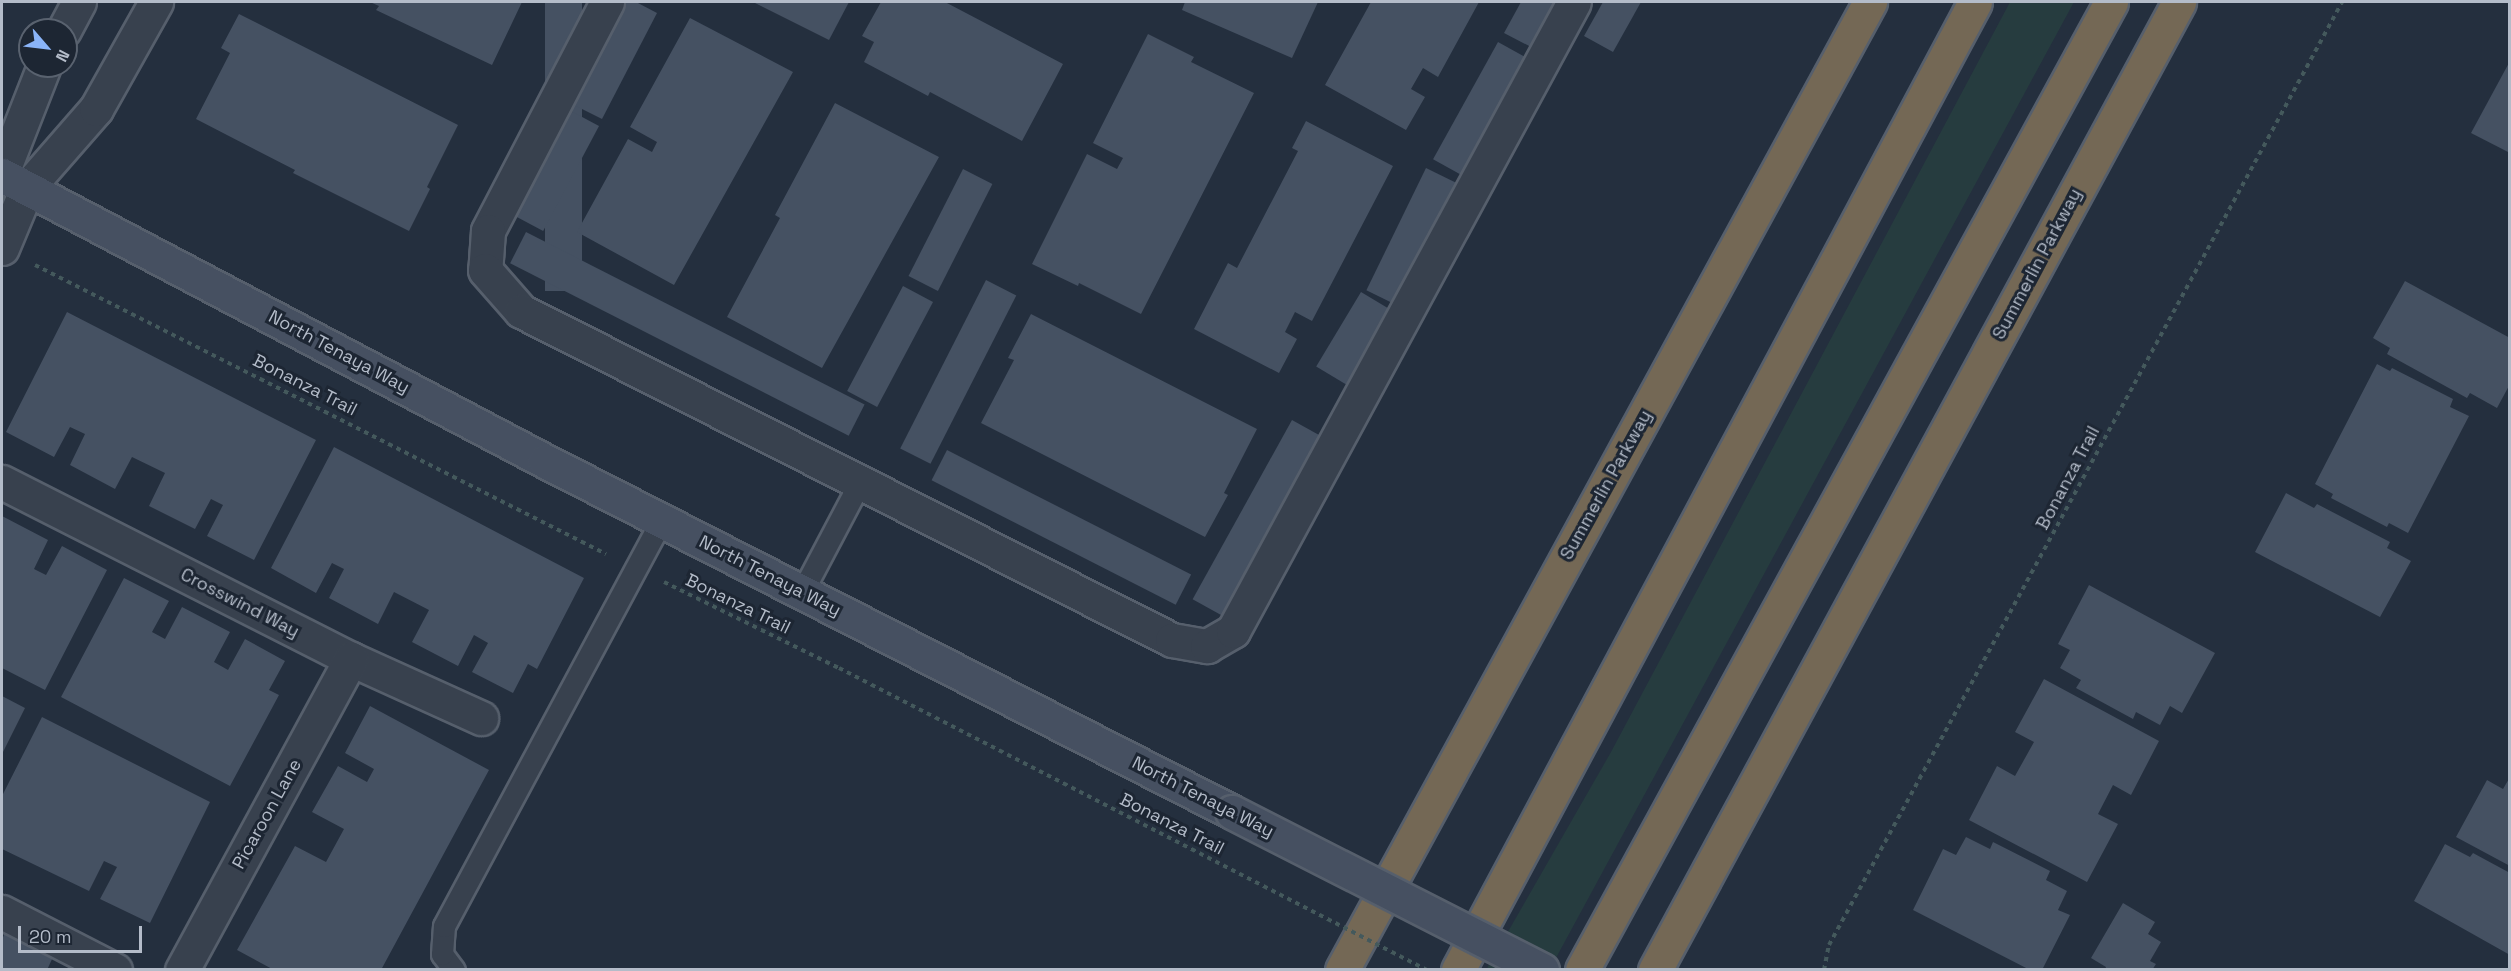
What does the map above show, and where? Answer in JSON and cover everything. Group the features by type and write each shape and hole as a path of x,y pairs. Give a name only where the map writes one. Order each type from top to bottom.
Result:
{"highway":[{"name":"Summerlin Parkway","path":"1342,969 1870,2"},
{"path":"1458,969 1975,2"},
{"path":"1582,969 2111,2"},
{"name":"Summerlin Parkway","path":"1655,969 2179,2"}],"main road":[{"name":"North Tenaya Way","path":"10,179 662,520 1542,969"}],"street":[{"path":"70,18 79,2"},
{"path":"10,179 96,109 156,2"},
{"path":"607,2 488,231 485,270 520,311 1172,640 1207,646 1233,631 1574,2"},
{"path":"2,248 10,179 40,78"},
{"name":"Crosswind Way","path":"2,482 351,659 481,718"},
{"name":"Picaroon Lane","path":"182,969 351,659"},
{"path":"2,912 114,969"}],"lane":[{"path":"802,592 860,482"},
{"path":"454,969 442,954 444,926 662,520"}],"path":[{"name":"Bonanza Trail","path":"1824,969 1829,945 2342,2"},
{"name":"Bonanza Trail","path":"36,266 839,668 1427,969"}],"green space":[{"path":"2010,2 2074,2 1550,969 1486,970 1611,752"}],"building":[{"path":"370,2 522,2 492,65 376,10 379,6"},
{"path":"545,2 582,2 582,291 545,291"},
{"path":"625,2 636,2 657,13 602,119 572,104"},
{"path":"753,2 849,2 829,40"},
{"path":"881,2 945,2 1063,64 1022,141 930,92 928,96 864,62 874,42 862,36"},
{"path":"1185,2 1318,2 1292,58 1182,10"},
{"path":"1371,2 1479,2 1438,77 1423,68 1411,89 1425,97 1406,130 1325,85"},
{"path":"1521,2 1557,2 1533,48 1504,33"},
{"path":"1603,2 1641,2 1613,52 1584,36"},
{"path":"239,14 458,125 427,187 430,189 409,231 293,173 295,170 196,119 230,53 221,48"},
{"path":"690,18 793,72 674,285 577,232 628,139 652,152 657,142 630,127"},
{"path":"1148,34 1194,57 1191,62 1254,93 1141,314 1079,283 1078,286 1032,264 1087,154 1117,169 1123,158 1093,143"},
{"path":"1498,42 1527,58 1462,175 1433,159"},
{"path":"2510,61 2510,153 2471,133"},
{"path":"835,103 939,157 822,368 727,317 780,218 775,215"},
{"path":"569,110 599,126 543,231 513,215"},
{"path":"1306,121 1393,166 1312,321 1295,312 1285,332 1297,339 1279,373 1194,329 1228,263 1237,268 1298,151 1292,148"},
{"path":"1426,168 1457,183 1397,305 1366,290"},
{"path":"963,169 992,184 938,291 909,276"},
{"path":"526,232 865,405 849,436 510,263"},
{"path":"986,280 1016,295 930,464 900,448"},
{"path":"2405,281 2510,338 2510,384 2497,408 2470,393 2467,398 2387,354 2390,348 2373,338"},
{"path":"903,286 933,302 877,407 847,391"},
{"path":"1361,292 1391,310 1346,385 1316,367"},
{"path":"67,312 316,440 254,560 207,536 223,505 211,499 195,529 149,506 165,473 132,457 115,489 70,465 85,434 70,427 54,457 6,432"},
{"path":"1031,314 1257,429 1224,493 1228,495 1205,537 981,423 1014,360 1008,358"},
{"path":"2377,364 2390,371 2392,368 2453,399 2450,407 2469,416 2408,533 2389,523 2387,527 2331,498 2333,494 2315,484"},
{"path":"1292,420 1321,436 1221,615 1193,599"},
{"path":"334,447 584,578 537,669 528,664 513,693 472,672 488,643 474,635 458,666 412,642 429,610 394,592 378,624 329,598 344,569 332,563 316,593 271,568"},
{"path":"947,450 1191,574 1176,605 932,480"},
{"path":"2286,493 2314,508 2317,504 2390,542 2387,548 2411,561 2380,617 2255,552"},
{"path":"2,516 48,540 34,569 46,575 62,546 107,570 45,690 2,668"},
{"path":"124,578 169,601 152,632 165,639 182,607 230,632 214,662 228,670 245,639 285,661 269,690 279,695 230,786 61,697"},
{"path":"2089,585 2215,653 2182,713 2170,706 2160,725 2136,712 2133,719 2076,688 2081,680 2060,668 2070,650 2058,644"},
{"path":"2044,679 2159,741 2131,795 2113,785 2098,814 2118,824 2087,882 1969,820 1997,766 2015,776 2034,742 2015,732"},
{"path":"2,696 25,708 2,754"},
{"path":"370,706 489,770 381,970 274,970 237,950 295,846 326,862 344,829 312,812 338,766 367,782 374,769 345,753"},
{"path":"42,717 210,802 150,923 100,899 117,867 104,861 89,891 2,849 2,796"},
{"path":"2510,777 2510,866 2456,837 2487,780 2503,789"},
{"path":"1966,837 1990,849 1993,842 2050,871 2046,880 2067,891 2058,910 2070,915 2042,970 2030,970 1913,910 1943,849 1956,855"},
{"path":"2445,844 2470,857 2473,853 2510,873 2510,955 2414,901"},
{"path":"2123,903 2155,922 2148,934 2161,942 2150,961 2156,964 2152,970 2105,970 2106,967 2091,958"},
{"path":"5,932 53,957 47,970 2,970 2,940"}]}
